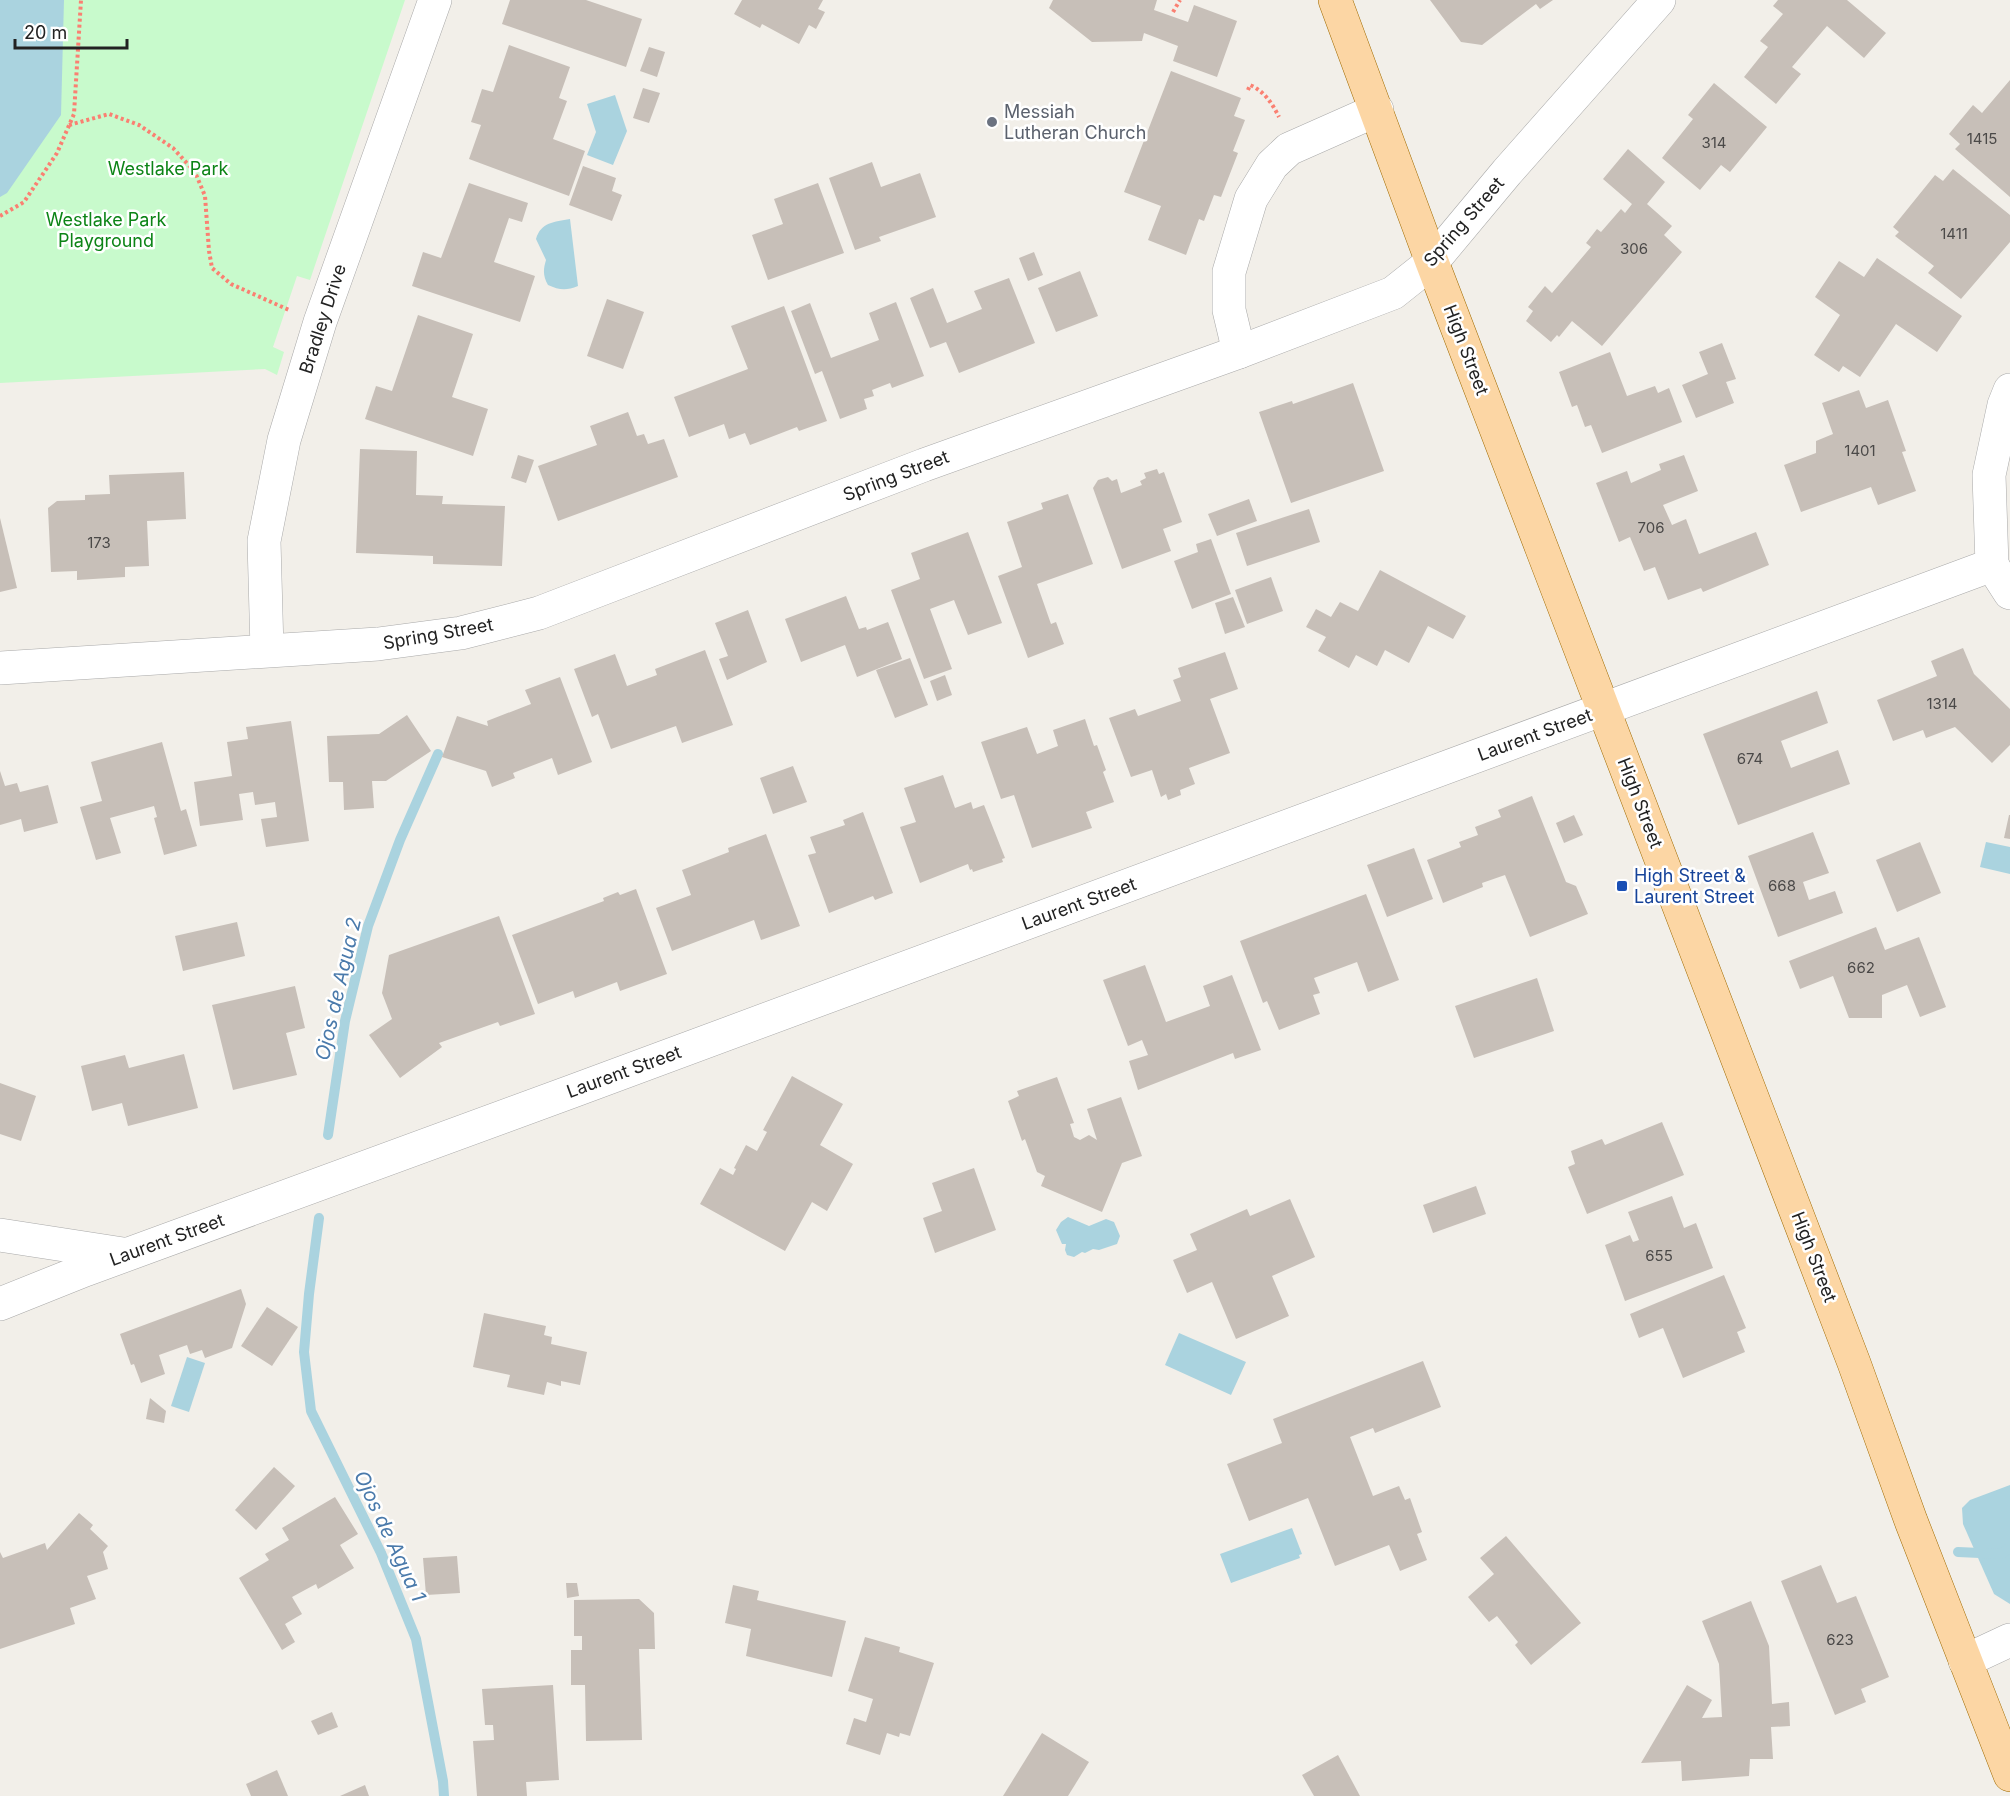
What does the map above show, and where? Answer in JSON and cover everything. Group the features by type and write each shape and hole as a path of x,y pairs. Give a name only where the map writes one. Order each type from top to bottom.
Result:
{"main road":[{"name":"High Street","path":"1335,0 1432,262 1854,1363 1911,1521 2010,1775"}],"street":[{"name":"Bradley Drive","path":"267,650 264,541 284,440 320,322 435,0"},
{"name":"Spring Street","path":"0,668 378,644 461,633 539,614 924,465 1239,352 1393,293 1432,262 1507,172 1659,0"},
{"path":"1239,352 1229,310 1229,272 1251,199 1272,165 1289,149 1377,110"},
{"path":"2010,390 2004,405 1989,475 1992,566 2010,593"},
{"name":"Laurent Street","path":"0,1304 1992,566"},
{"path":"0,1235 128,1255"},
{"path":"1965,1661 2010,1640"}],"path":[{"path":"0,216 24,202 57,153 74,114 81,0"},
{"path":"1173,12 1179,0"},
{"path":"1248,90 1250,85 1259,89 1273,104 1283,126"},
{"path":"69,125 109,114 139,125 173,148 195,172 205,196 212,268 231,284 320,322"}],"green space":[{"name":"Westlake Park","path":"0,0 405,0 310,280 297,276 273,347 284,352 277,375 265,369 0,383"}],"water":[{"path":"0,0 64,0 61,115 7,193 0,197"},
{"path":"615,95 627,131 613,165 587,155 596,132 587,104"},
{"path":"570,219 578,286 559,289 546,282 544,267 546,260 536,239 545,226"},
{"path":"1986,842 2010,847 2010,874 1980,867"},
{"path":"1068,1217 1089,1226 1106,1219 1114,1222 1120,1236 1117,1244 1099,1250 1082,1252 1074,1257 1067,1255 1066,1244 1062,1244 1056,1230"},
{"path":"1179,1333 1246,1362 1231,1395 1165,1365"},
{"path":"187,1357 205,1363 189,1412 171,1406"},
{"path":"2010,1485 2010,1604 1994,1594 1963,1524 1962,1508 1970,1500"},
{"path":"1292,1528 1302,1554 1299,1555 1300,1558 1231,1583 1220,1554"}],"building":[{"path":"510,0 586,0 642,19 626,67 502,24"},
{"path":"742,0 823,0 818,9 825,12 816,29 809,25 799,44 762,24 760,28 734,14"},
{"path":"1053,0 1157,0 1154,10 1188,22 1194,5 1237,21 1217,77 1173,61 1178,46 1144,33 1142,41 1092,42 1049,8"},
{"path":"1430,0 1553,0 1540,9 1536,4 1482,45 1461,42"},
{"path":"1778,0 1847,0 1886,33 1864,58 1827,26 1792,67 1801,74 1776,104 1744,77 1768,47 1760,41 1783,14 1773,6"},
{"path":"509,45 570,67 559,98 567,101 553,139 585,151 569,196 469,159 481,125 471,122 482,89 493,92"},
{"path":"649,47 665,52 657,77 640,71"},
{"path":"1171,71 1241,98 1234,116 1245,120 1233,151 1238,153 1221,197 1214,195 1204,221 1199,219 1186,255 1148,240 1161,206 1124,192"},
{"path":"2010,80 2010,197 1955,149 1960,144 1949,134 1973,105 1982,113"},
{"path":"1714,83 1767,127 1730,172 1721,165 1700,190 1662,158 1693,119 1688,115"},
{"path":"643,88 660,93 649,123 633,118"},
{"path":"1628,149 1665,182 1647,204 1672,226 1664,235 1682,252 1602,346 1572,321 1559,337 1557,335 1551,342 1526,321 1533,311 1528,307 1545,286 1552,293 1591,247 1586,243 1597,229 1601,232 1621,209 1625,213 1632,204 1603,179"},
{"path":"872,162 881,187 920,173 936,217 879,237 881,241 855,250 829,178"},
{"path":"583,166 616,178 612,191 622,195 612,221 569,205"},
{"path":"1953,169 2010,215 2010,242 1961,299 1928,273 1934,266 1895,236 1899,232 1893,227 1935,175 1943,181"},
{"path":"469,183 528,203 522,222 509,218 494,262 535,276 520,322 412,286 423,252 441,258"},
{"path":"818,183 844,253 768,280 752,235 783,224 774,199"},
{"path":"1034,252 1043,275 1028,281 1019,258"},
{"path":"1877,258 1962,316 1937,352 1896,324 1860,377 1843,366 1839,372 1814,355 1840,315 1815,297 1839,261 1864,277"},
{"path":"1080,271 1098,316 1056,332 1038,288"},
{"path":"1009,278 1035,343 959,373 946,342 930,348 910,298 933,288 947,323 982,309 974,291"},
{"path":"607,299 644,312 623,369 587,356"},
{"path":"896,302 924,376 892,388 890,383 872,390 874,396 864,399 867,409 840,419 822,371 815,374 791,311 810,303 831,358 879,340 869,313"},
{"path":"784,306 827,421 799,431 797,427 750,445 745,433 729,439 724,424 689,437 674,397 748,369 731,326"},
{"path":"418,315 473,334 452,397 488,409 473,456 365,419 376,386 392,391"},
{"path":"1722,343 1736,379 1726,382 1734,403 1696,418 1682,385 1708,374 1699,352"},
{"path":"1610,352 1627,396 1655,386 1658,393 1669,388 1682,422 1602,453 1591,425 1585,427 1577,405 1572,407 1559,372"},
{"path":"1353,383 1384,471 1291,503 1259,412 1292,401 1293,404"},
{"path":"1859,390 1866,408 1888,400 1906,451 1902,452 1916,491 1878,505 1871,487 1801,512 1784,465 1816,453 1816,441 1833,434 1822,403"},
{"path":"628,412 637,436 644,434 648,444 664,439 678,477 558,521 538,466 597,445 590,426"},
{"path":"360,449 417,451 416,495 443,496 442,504 505,506 502,566 433,564 433,556 356,553"},
{"path":"518,455 534,460 526,483 511,478"},
{"path":"1684,455 1698,491 1663,505 1672,525 1686,519 1699,554 1756,532 1769,565 1703,592 1701,588 1668,600 1655,567 1644,571 1630,537 1619,542 1596,483 1627,471 1631,483 1661,470 1659,464"},
{"path":"1157,469 1159,474 1164,472 1182,522 1163,529 1171,551 1122,569 1093,488 1098,480 1108,477 1112,481 1117,479 1121,493 1142,485 1140,481 1146,478 1144,473"},
{"path":"184,472 186,519 147,521 149,566 125,567 125,577 77,580 77,571 51,572 48,508 57,501 85,500 85,495 110,494 109,475"},
{"path":"1068,494 1093,564 1037,584 1051,624 1056,622 1064,644 1028,658 998,576 1022,567 1007,522 1043,509 1041,503"},
{"path":"1249,499 1257,521 1217,536 1208,514"},
{"path":"1309,509 1320,542 1247,566 1236,533"},
{"path":"0,518 17,588 0,592"},
{"path":"968,532 1002,623 968,635 954,600 930,609 952,669 924,679 891,590 920,579 911,553"},
{"path":"1211,539 1231,594 1192,609 1174,561 1198,552 1196,544"},
{"path":"1380,570 1466,616 1453,639 1428,626 1409,663 1385,650 1377,666 1356,655 1349,668 1318,651 1326,637 1306,627 1316,609 1331,617 1340,602 1358,611"},
{"path":"1271,577 1283,611 1247,624 1235,590"},
{"path":"846,596 859,629 866,627 867,630 888,622 902,659 857,677 845,645 801,662 785,619"},
{"path":"1233,597 1245,627 1225,634 1215,603"},
{"path":"748,610 767,662 727,680 719,659 728,656 715,623"},
{"path":"1963,648 1974,674 2010,709 2010,745 1992,763 1955,727 1926,738 1923,730 1893,741 1877,700 1937,676 1931,661"},
{"path":"705,650 733,725 682,743 676,726 611,749 598,714 592,717 574,669 615,654 627,686 657,675 655,669"},
{"path":"1225,652 1238,689 1210,699 1230,753 1189,768 1195,784 1180,790 1181,795 1168,800 1166,794 1161,797 1152,770 1131,777 1109,718 1135,709 1138,716 1181,701 1173,680 1181,677 1178,668"},
{"path":"910,658 928,705 895,718 876,670"},
{"path":"945,675 952,695 937,701 930,681"},
{"path":"560,677 592,762 558,775 552,758 513,773 515,778 492,787 486,771 442,757 457,716 488,726 487,721 531,704 525,690"},
{"path":"1817,691 1828,723 1781,741 1791,768 1838,750 1850,784 1738,825 1703,734"},
{"path":"407,715 431,751 386,781 372,781 374,808 344,810 343,782 329,782 327,736 379,734"},
{"path":"1085,719 1094,746 1097,745 1106,770 1103,772 1114,802 1086,812 1092,828 1032,848 1014,795 1001,799 981,742 1027,727 1037,754 1058,746 1053,730"},
{"path":"291,721 309,841 266,847 261,819 277,817 275,802 255,805 253,792 239,794 243,820 200,826 194,782 232,776 227,742 248,739 246,727"},
{"path":"162,742 181,811 186,809 197,846 164,855 154,818 157,817 154,806 110,818 121,853 96,860 80,807 102,801 91,762"},
{"path":"793,766 807,802 773,814 760,778"},
{"path":"0,771 5,786 17,783 20,792 48,785 58,823 24,832 21,819 0,825"},
{"path":"943,775 955,808 971,802 973,809 984,805 1005,858 1002,859 1003,862 973,872 968,864 920,883 900,827 916,822 904,788"},
{"path":"1532,796 1566,882 1576,886 1588,914 1530,937 1505,875 1482,883 1483,887 1443,903 1427,860 1461,847 1459,842 1478,835 1475,827 1501,817 1498,810"},
{"path":"863,812 893,893 875,900 873,896 829,913 808,855 816,853 810,837 845,825 843,820"},
{"path":"1574,815 1583,835 1564,843 1556,823"},
{"path":"2010,815 2010,839 2004,838"},
{"path":"1813,832 1829,873 1803,882 1809,900 1835,891 1843,913 1778,937 1748,856"},
{"path":"766,834 800,926 761,940 754,920 672,951 656,908 691,895 682,870 729,852 728,848"},
{"path":"1920,842 1941,893 1897,912 1876,860"},
{"path":"1414,848 1433,899 1387,917 1367,865"},
{"path":"636,889 667,974 620,991 617,982 575,998 573,991 538,1004 512,935 604,901 603,898 618,892 620,895"},
{"path":"1366,894 1399,980 1368,992 1357,962 1314,978 1320,993 1313,995 1320,1014 1279,1030 1267,1001 1263,1003 1240,941"},
{"path":"499,916 535,1014 500,1026 498,1022 439,1043 442,1047 400,1078 369,1035 392,1019 382,993 389,955"},
{"path":"237,922 245,956 183,971 175,936"},
{"path":"1876,927 1885,950 1919,937 1946,1007 1920,1017 1907,985 1882,995 1882,1018 1849,1018 1833,976 1800,989 1789,961"},
{"path":"1145,965 1166,1022 1210,1006 1203,986 1232,975 1261,1050 1235,1059 1233,1053 1138,1090 1129,1061 1148,1055 1142,1040 1128,1046 1103,980"},
{"path":"1537,978 1554,1031 1474,1058 1455,1006"},
{"path":"295,986 305,1028 286,1033 297,1075 233,1090 212,1005"},
{"path":"184,1054 198,1108 128,1126 122,1103 92,1111 81,1066 125,1055 129,1068"},
{"path":"792,1076 843,1104 820,1145 853,1164 827,1211 812,1202 785,1251 700,1204 720,1168 733,1175 736,1169 734,1168 746,1145 757,1151 767,1132 763,1130"},
{"path":"1057,1077 1074,1123 1070,1124 1074,1137 1080,1140 1089,1135 1097,1140 1087,1109 1121,1097 1142,1156 1122,1163 1102,1212 1041,1186 1045,1176 1037,1172 1025,1139 1022,1141 1008,1101 1019,1096 1017,1091"},
{"path":"0,1083 36,1096 21,1141 0,1134"},
{"path":"1662,1122 1684,1175 1587,1214 1568,1167 1575,1164 1571,1151 1602,1139 1605,1145"},
{"path":"974,1168 996,1230 935,1253 923,1218 942,1211 932,1183"},
{"path":"1476,1186 1486,1214 1433,1233 1423,1205"},
{"path":"1672,1196 1684,1228 1696,1223 1713,1268 1625,1301 1605,1245 1630,1235 1633,1242 1639,1240 1628,1212"},
{"path":"1290,1199 1315,1257 1272,1276 1289,1316 1236,1339 1212,1282 1187,1293 1173,1260 1197,1250 1190,1234 1247,1209 1250,1216"},
{"path":"1724,1275 1746,1328 1737,1332 1745,1352 1683,1378 1663,1328 1639,1338 1630,1314"},
{"path":"241,1289 246,1304 232,1348 205,1358 202,1350 190,1354 187,1345 159,1355 165,1374 141,1383 134,1364 131,1365 120,1334"},
{"path":"267,1307 298,1327 272,1366 241,1346"},
{"path":"484,1313 546,1326 544,1335 552,1337 551,1344 587,1352 580,1385 561,1381 561,1386 547,1382 544,1395 507,1387 510,1375 473,1367"},
{"path":"1423,1361 1441,1407 1375,1433 1373,1428 1350,1437 1373,1496 1399,1486 1405,1500 1410,1498 1422,1532 1417,1534 1427,1560 1400,1571 1389,1545 1335,1566 1308,1498 1249,1521 1227,1464 1282,1443 1273,1419"},
{"path":"150,1398 166,1411 164,1423 146,1419"},
{"path":"274,1467 295,1486 256,1530 235,1510"},
{"path":"335,1497 358,1534 340,1545 354,1568 318,1589 316,1584 292,1597 302,1614 285,1624 295,1642 282,1650 239,1578 269,1560 265,1554 289,1540 282,1528"},
{"path":"79,1513 93,1525 90,1529 108,1546 103,1552 108,1569 87,1576 96,1599 70,1608 75,1624 0,1649 0,1552 3,1558 45,1543 47,1550"},
{"path":"1506,1536 1581,1623 1531,1665 1515,1645 1518,1642 1497,1616 1489,1622 1468,1597 1494,1574 1480,1558"},
{"path":"457,1556 460,1593 426,1595 423,1558"},
{"path":"1821,1565 1837,1603 1856,1596 1889,1677 1861,1689 1866,1702 1835,1715 1781,1581"},
{"path":"566,1583 577,1583 579,1596 567,1598"},
{"path":"733,1585 759,1591 757,1600 846,1621 832,1677 746,1656 751,1629 725,1623"},
{"path":"639,1599 654,1613 655,1649 639,1649 642,1740 586,1741 585,1685 571,1685 571,1650 582,1650 582,1636 574,1636 574,1600"},
{"path":"1751,1601 1769,1646 1772,1704 1789,1702 1790,1726 1771,1727 1773,1759 1750,1759 1749,1776 1682,1781 1681,1761 1641,1763 1687,1685 1712,1700 1702,1718 1722,1717 1719,1664 1702,1621"},
{"path":"865,1637 900,1647 899,1652 934,1663 910,1736 900,1733 899,1737 887,1733 880,1755 846,1744 854,1718 866,1722 873,1699 848,1691"},
{"path":"553,1685 559,1780 526,1782 527,1796 477,1796 473,1741 494,1740 493,1725 485,1725 482,1689"},
{"path":"332,1712 338,1727 318,1735 311,1721"},
{"path":"1042,1733 1089,1762 1068,1796 1003,1796"},
{"path":"1338,1755 1360,1796 1314,1796 1302,1775"},
{"path":"277,1770 288,1796 251,1796 246,1784"},
{"path":"365,1785 369,1796 340,1796"}],"waterway":[{"name":"Ojos de Agua 2","path":"328,1135 345,1021 368,926 400,840 438,754"},
{"name":"Ojos de Agua 1","path":"319,1218 304,1352 311,1411 381,1553 416,1639 444,1796"},
{"path":"1958,1552 2002,1554 2010,1547"}],"place":[{"name":"Messiah Lutheran Church","path":"992,122"},
{"name":"High Street & Laurent Street","path":"1622,886"}],"park label":[{"name":"Westlake Park Playground","path":"106,230"}]}
